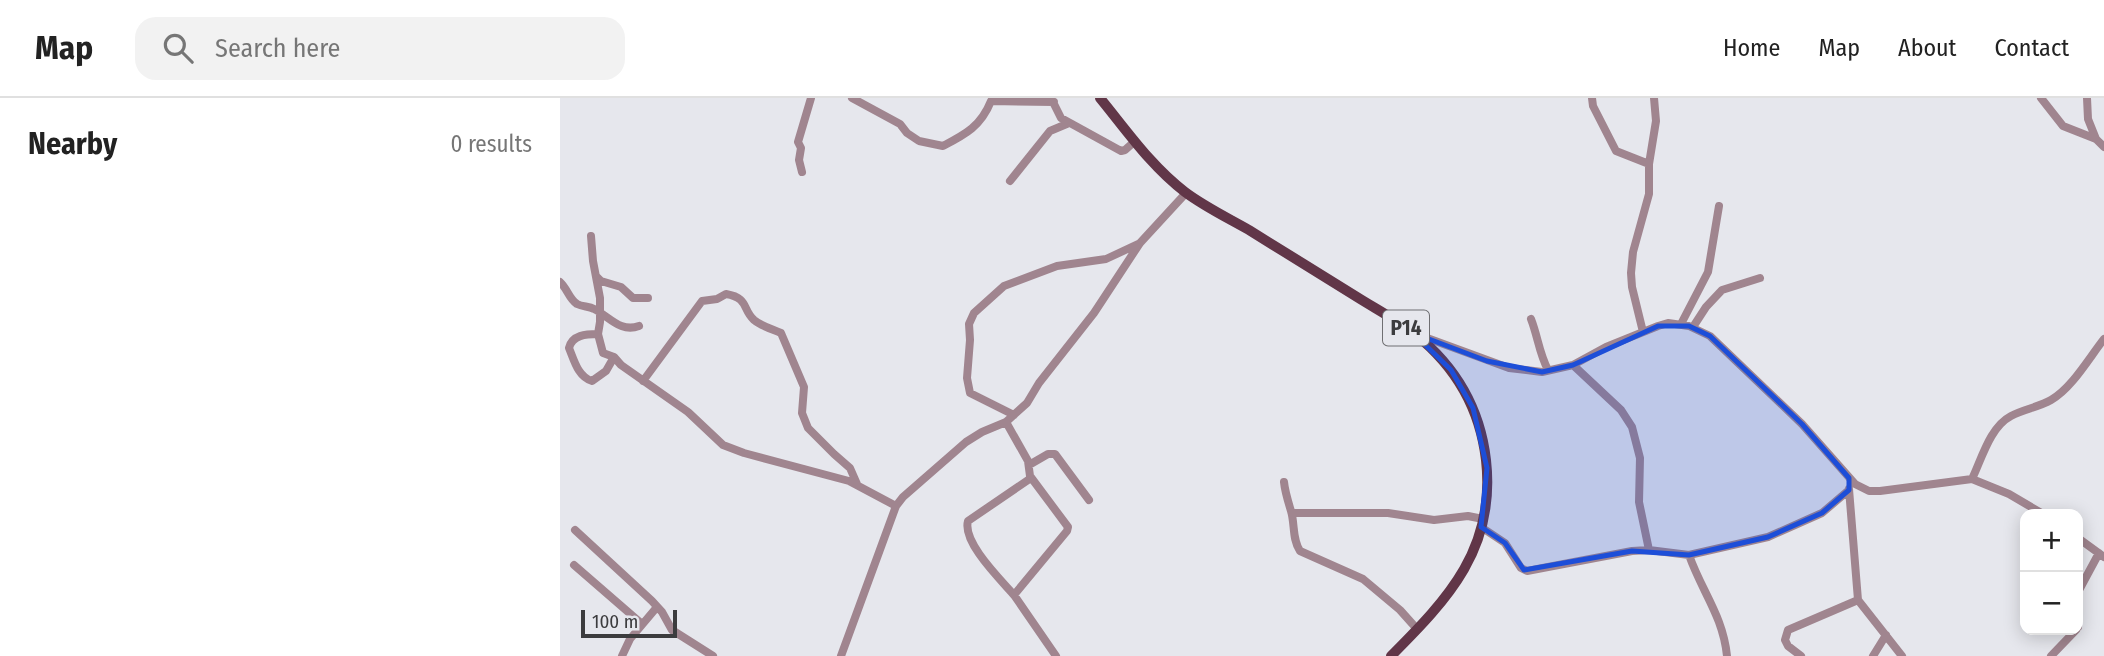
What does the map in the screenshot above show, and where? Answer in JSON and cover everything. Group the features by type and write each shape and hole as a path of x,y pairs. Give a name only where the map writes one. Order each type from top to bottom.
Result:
{"main road":[{"name":"P14","path":"1100,98 1154,165 1186,193 1413,333 1438,355 1464,389 1480,427 1487,468 1486,503 1482,523 1462,575 1445,599 1391,656"}],"street":[{"path":"802,172 799,160 801,148 798,142 811,98"},
{"path":"852,98 900,124 919,141 943,146 978,123 991,102 1044,104 1052,100 1061,118 1121,151 1134,142"},
{"path":"1592,98 1593,106 1616,151 1649,164"},
{"path":"1643,332 1631,274 1633,252 1648,194 1649,164 1656,121 1654,98"},
{"path":"2041,98 2063,126 2096,139"},
{"path":"2087,98 2088,119 2096,139 2104,147"},
{"path":"1010,181 1050,131 1069,123"},
{"path":"841,656 895,506 966,442 1006,422 1027,403 1094,313 1140,243 1186,193"},
{"path":"1681,324 1708,272 1720,206"},
{"path":"592,236 593,261 600,298 597,334 603,353 614,357 621,365 688,412 723,445 857,484 895,506"},
{"path":"1014,415 970,393 967,378 969,324 974,313 1004,286 1057,266 1106,259 1140,243"},
{"path":"596,276 601,281 621,287 633,298 648,298"},
{"path":"1693,327 1706,307 1722,290 1760,278"},
{"path":"560,282 578,304 596,310 624,328 639,326"},
{"path":"643,381 702,301 717,299 726,294 736,295 745,304 752,319 781,333 804,387 802,413 808,428 850,468 857,484"},
{"path":"1531,319 1539,340 1538,349 1548,370"},
{"path":"1413,333 1510,368 1542,372 1573,365 1606,347 1668,323 1693,327 1710,335 1802,424 1861,488 1869,491 1972,479 2009,494 2034,509"},
{"path":"597,334 581,336 569,344 580,373 592,382 606,372 614,357"},
{"path":"1972,479 2000,425 2009,417 2057,396 2077,376 2104,339"},
{"path":"1573,365 1621,410 1632,427 1640,458 1639,502 1649,550"},
{"path":"1006,422 1029,465 1031,478 1068,527 1014,595"},
{"path":"1029,465 1048,454 1055,454 1089,500"},
{"path":"1031,478 968,521 966,527 984,561 1014,595 1056,656"},
{"path":"1849,478 1858,600 1902,656"},
{"path":"1284,482 1292,513 1295,542 1300,551 1363,579 1400,610 1417,629"},
{"path":"1292,513 1388,513 1434,520 1468,516 1482,523 1505,543 1521,568 1527,571 1622,552 1649,550 1689,555 1768,537 1822,513 1849,490"},
{"path":"575,530 662,612 673,630 713,656"},
{"path":"2083,542 2102,555 2083,584"},
{"path":"1689,555 1719,619 1727,656"},
{"path":"574,565 642,624"},
{"path":"1801,656 1788,646 1784,639 1788,630 1858,600"},
{"path":"622,656 630,639 657,607"},
{"path":"1873,656 1886,635"},
{"path":"2051,656 2071,635"}],"highlighted area":[{"path":"1658,326 1689,326 1710,336 1802,424 1849,478 1849,490 1822,513 1768,537 1689,555 1632,551 1524,570 1505,543 1481,527 1487,468 1473,408 1451,370 1413,333 1487,361 1542,372 1573,365"}]}
